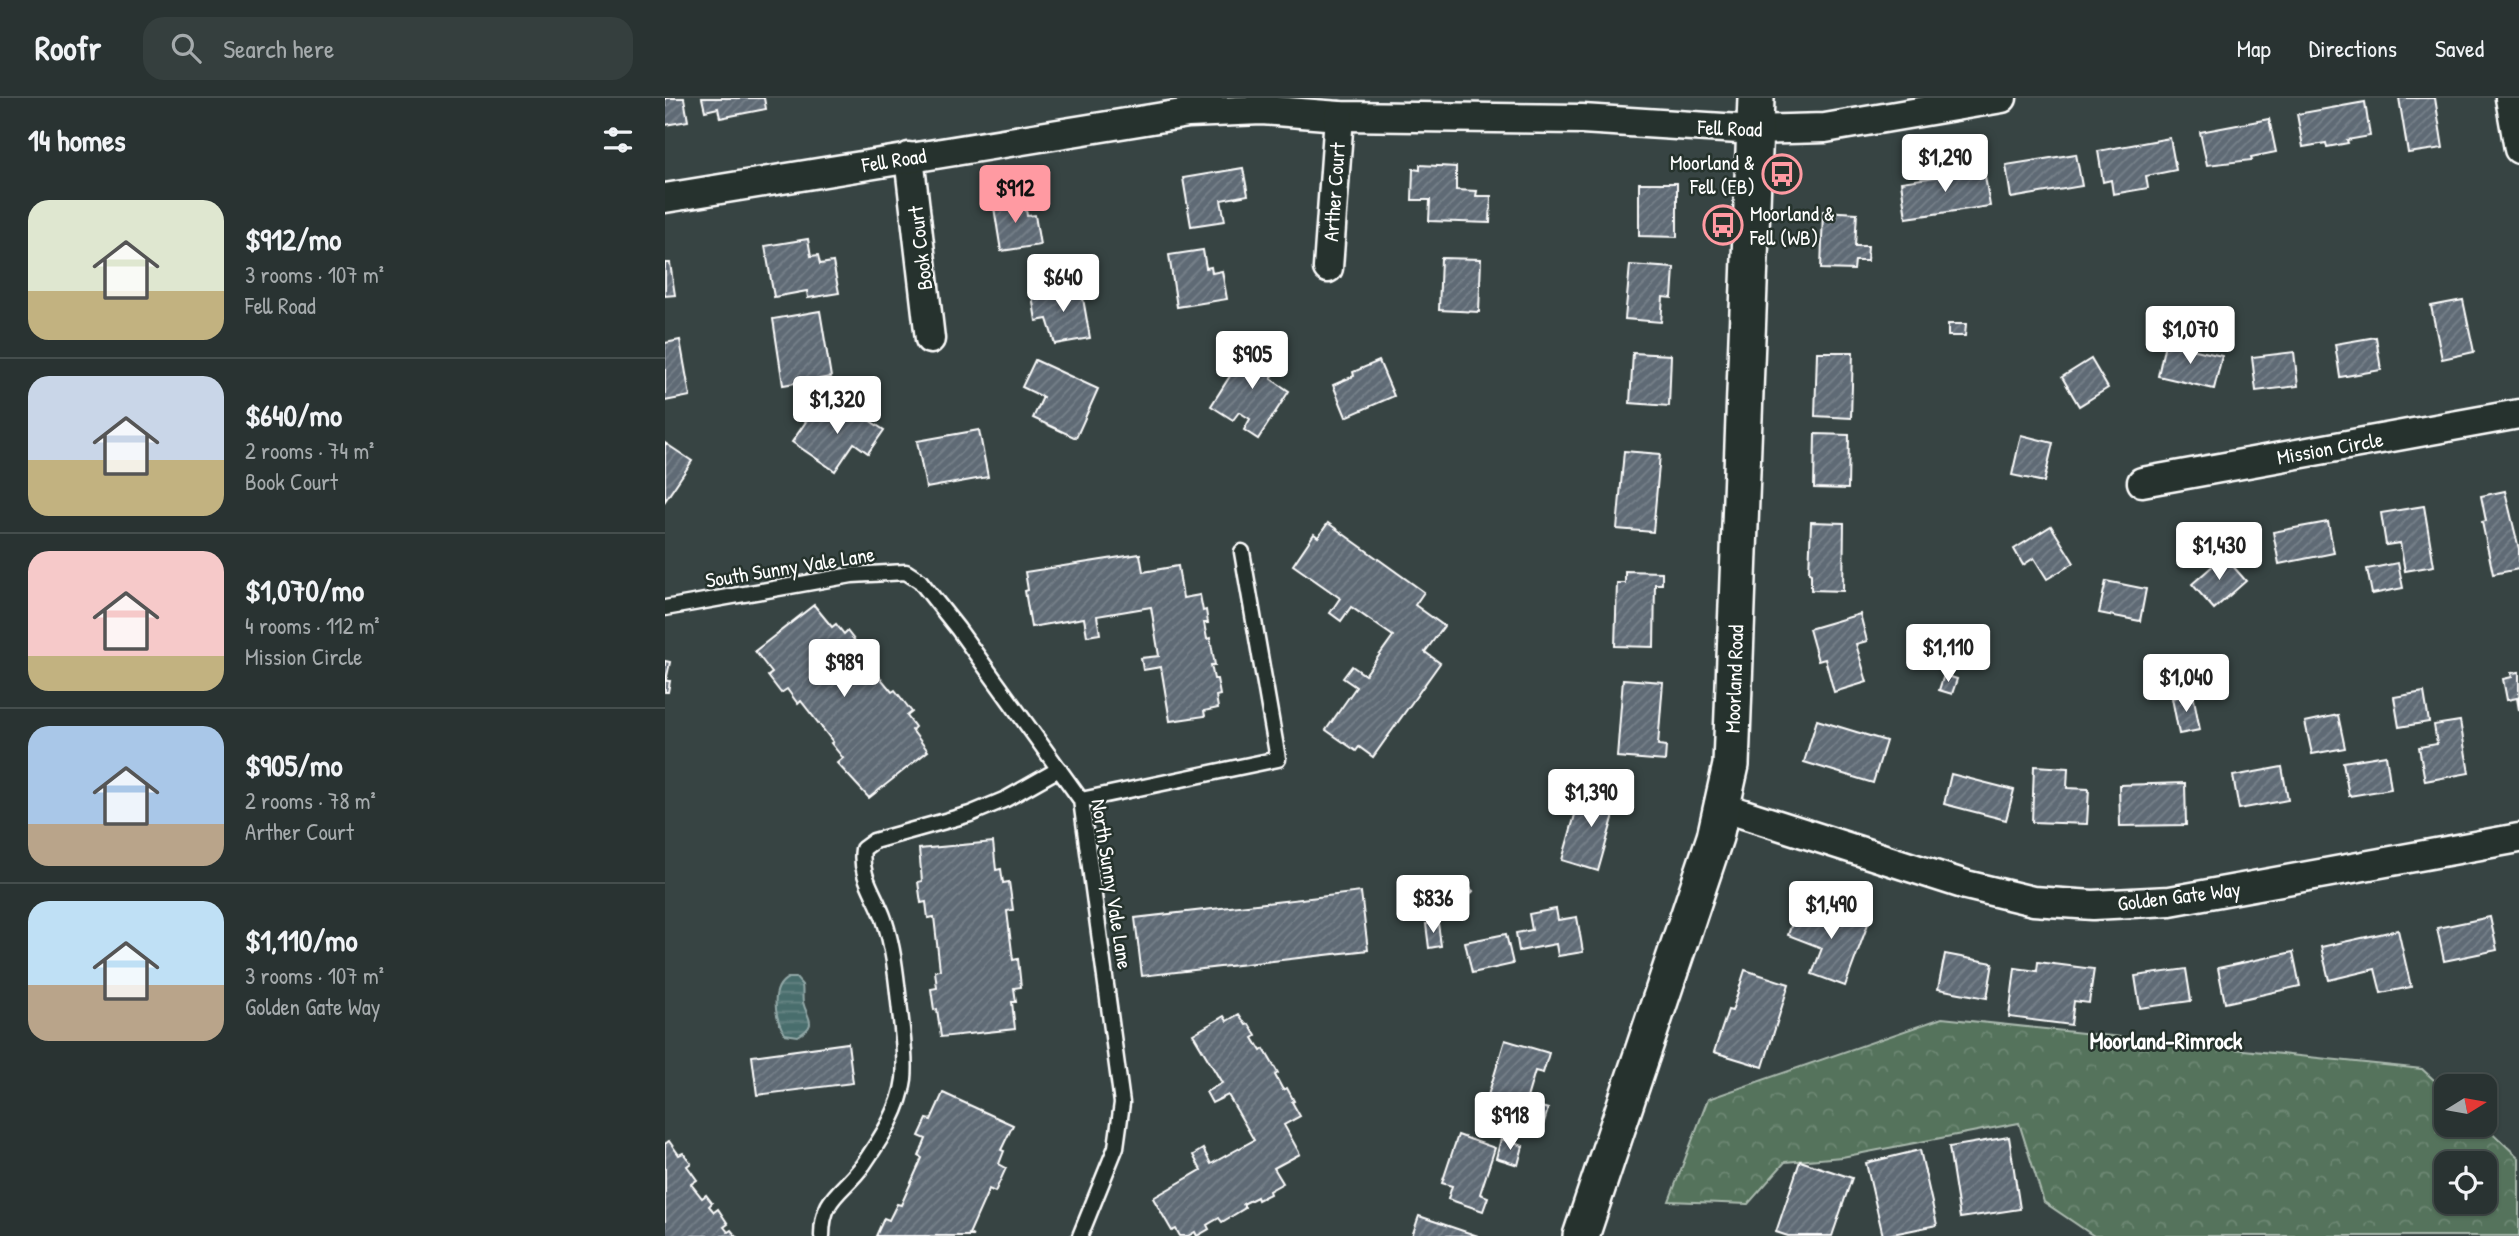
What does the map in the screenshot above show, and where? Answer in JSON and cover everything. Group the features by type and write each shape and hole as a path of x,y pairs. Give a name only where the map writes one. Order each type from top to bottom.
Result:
{"street":[{"name":"Fell Road","path":"665,198 1188,113 1262,110 1339,116 1582,120 1756,114 1825,128 2002,98"},
{"path":"2510,98 2519,149"},
{"name":"Moorland Road","path":"1581,1236 1723,807 1731,765 1756,114"},
{"name":"Arther Court","path":"1328,268 1339,116"},
{"name":"Book Court","path":"909,157 930,339"},
{"name":"Mission Circle","path":"2142,482 2519,414"},
{"name":"Golden Gate Way","path":"1723,807 1966,885 2033,901 2093,905 2170,901 2519,838"}],"lane":[{"path":"1081,800 1278,759 1242,552"},
{"name":"South Sunny Vale Lane","path":"665,608 852,575 906,572 920,581"},
{"name":"North Sunny Vale Lane","path":"920,581 958,629 1081,800 1122,1103 1116,1147 1080,1236"},
{"path":"823,1236 822,1217 828,1203 862,1166 888,1126 900,1102 905,1075 891,944 884,918 861,862 863,849 874,841 982,809 1006,799 1059,769"}],"green space":[{"path":"1942,1018 2422,1069 2434,1080 2434,1138 2497,1137 2519,1158 2519,1236 2094,1236 2044,1202 2019,1123 1842,1157 1785,1162 1748,1204 1669,1201 1708,1099"}],"water":[{"path":"788,978 796,978 802,985 803,1002 810,1021 808,1028 798,1036 785,1034 777,1012 778,989"}],"building":[{"path":"665,98 684,98 688,121 665,125"},
{"path":"702,98 764,98 766,109 720,118 718,108 705,111"},
{"path":"2399,98 2435,98 2443,148 2408,153"},
{"path":"2365,102 2370,136 2327,147 2326,143 2303,147 2297,114"},
{"path":"2269,119 2276,152 2251,157 2252,160 2207,165 2200,132"},
{"path":"2170,138 2176,170 2146,176 2148,188 2113,194 2111,180 2103,182 2098,151"},
{"path":"2076,154 2082,186 2011,198 2006,165"},
{"path":"1420,165 1456,167 1456,190 1477,191 1476,196 1491,196 1490,223 1429,221 1430,200 1412,200 1413,169 1420,170"},
{"path":"1243,168 1248,195 1221,200 1225,221 1191,226 1183,178"},
{"path":"1984,170 1990,206 1906,218 1901,182"},
{"path":"1639,183 1677,183 1677,237 1639,236"},
{"path":"1024,196 1027,216 1035,215 1040,245 1001,251 993,201"},
{"path":"1823,211 1857,213 1855,246 1868,246 1867,261 1855,261 1854,270 1821,269"},
{"path":"808,239 811,256 818,255 820,264 833,262 839,293 808,298 807,291 774,297 765,246"},
{"path":"1203,250 1206,268 1211,267 1212,273 1222,271 1227,299 1177,307 1169,255"},
{"path":"1441,258 1481,259 1479,312 1439,310"},
{"path":"665,263 670,263 675,295 665,296"},
{"path":"1630,265 1674,268 1672,298 1663,297 1661,322 1625,319"},
{"path":"1081,287 1090,338 1055,344 1047,319 1036,321 1032,295"},
{"path":"2463,300 2474,352 2442,359 2431,306"},
{"path":"820,311 831,377 783,385 773,319"},
{"path":"1948,324 1966,324 1965,336 1948,336"},
{"path":"2376,337 2381,370 2340,377 2335,344"},
{"path":"680,340 690,396 665,401 665,343"},
{"path":"1251,343 1281,362 1271,379 1289,391 1258,439 1244,430 1250,419 1239,412 1233,420 1211,406"},
{"path":"2165,343 2222,356 2214,389 2158,376"},
{"path":"1817,352 1853,352 1851,418 1815,416"},
{"path":"2294,352 2298,386 2256,391 2252,357"},
{"path":"1633,353 1671,355 1669,406 1630,403"},
{"path":"2091,359 2108,388 2079,406 2062,377"},
{"path":"1035,360 1098,389 1076,438 1033,418 1043,397 1022,387"},
{"path":"1379,361 1394,396 1346,417 1333,385 1354,376 1353,372"},
{"path":"846,405 884,430 868,453 854,443 835,471 792,442 814,410 828,419 833,412 839,415"},
{"path":"979,430 988,477 926,488 917,441"},
{"path":"1815,434 1849,435 1848,489 1814,488"},
{"path":"2021,435 2053,443 2044,482 2012,475"},
{"path":"665,443 692,461 665,501"},
{"path":"1624,451 1660,454 1653,532 1617,529"},
{"path":"2505,491 2519,549 2519,569 2493,574 2482,522 2486,521 2481,496"},
{"path":"2424,506 2434,566 2405,571 2400,543 2386,545 2381,513"},
{"path":"1811,522 1844,523 1843,591 1811,590"},
{"path":"2328,522 2334,553 2279,564 2273,532"},
{"path":"1328,523 1424,592 1415,605 1444,626 1425,652 1440,663 1373,757 1359,747 1356,751 1326,730 1356,687 1343,678 1352,666 1365,675 1393,636 1351,607 1341,621 1330,613 1340,598 1293,565 1314,534 1318,537"},
{"path":"2051,526 2074,563 2047,579 2034,558 2023,565 2014,549"},
{"path":"1140,554 1143,572 1178,566 1183,598 1200,595 1203,611 1206,610 1208,623 1204,623 1215,665 1211,665 1220,695 1216,696 1218,708 1204,711 1205,716 1170,721 1161,667 1143,670 1141,658 1159,656 1151,607 1097,616 1100,634 1087,636 1084,618 1031,627 1025,572"},
{"path":"2224,556 2246,581 2214,609 2192,584"},
{"path":"2398,563 2403,588 2372,594 2367,569"},
{"path":"1625,571 1662,572 1662,584 1655,584 1654,647 1615,646 1617,583 1625,583"},
{"path":"2106,581 2146,589 2140,621 2099,613"},
{"path":"814,605 832,627 836,624 844,634 847,631 862,650 859,652 892,692 895,690 912,712 907,716 915,727 912,730 928,751 869,798 837,763 843,758 831,743 833,742 801,701 798,704 787,689 781,693 768,676 772,673 755,651"},
{"path":"1860,614 1867,641 1856,644 1867,682 1834,692 1825,659 1818,661 1809,629"},
{"path":"665,661 670,662 666,681 670,681 668,692 665,692"},
{"path":"2519,672 2519,710 2517,698 2507,700 2503,679 2512,677 2511,673"},
{"path":"1944,675 1957,679 1952,694 1939,690"},
{"path":"1623,679 1663,682 1658,745 1666,746 1665,761 1617,757"},
{"path":"2424,692 2429,722 2399,727 2394,697"},
{"path":"2193,694 2200,730 2179,734 2172,698"},
{"path":"2338,715 2345,748 2312,754 2305,722"},
{"path":"1817,720 1886,741 1873,783 1804,762"},
{"path":"2460,721 2469,773 2425,781 2419,747 2437,744 2434,725"},
{"path":"2386,755 2391,789 2349,796 2343,762"},
{"path":"2034,766 2068,768 2067,788 2089,789 2087,824 2032,822"},
{"path":"2282,767 2288,800 2239,809 2233,776"},
{"path":"1951,774 2014,790 2006,820 1944,804"},
{"path":"2185,783 2186,825 2120,826 2119,785"},
{"path":"1583,787 1619,797 1598,871 1562,860"},
{"path":"993,842 996,870 1001,869 1003,883 1009,882 1013,910 1007,911 1013,960 1018,959 1021,987 1014,988 1016,1002 1012,1002 1015,1029 941,1037 931,989 937,988 935,971 940,970 934,917 928,918 926,902 921,903 918,882 922,881 919,849"},
{"path":"1465,884 1473,891 1460,907 1451,899"},
{"path":"1361,892 1368,950 1142,976 1135,918"},
{"path":"1798,906 1832,918 1835,909 1869,921 1845,986 1812,974 1822,948 1788,935"},
{"path":"1556,909 1558,920 1577,917 1583,952 1558,956 1556,944 1519,951 1516,933 1532,930 1529,914"},
{"path":"2490,917 2497,950 2444,961 2437,928"},
{"path":"1438,923 1441,946 1429,948 1426,924"},
{"path":"2398,930 2411,987 2381,993 2375,969 2329,980 2321,947"},
{"path":"1506,934 1513,964 1472,973 1465,942"},
{"path":"2293,952 2300,986 2225,1003 2218,968"},
{"path":"1945,954 1993,963 1987,998 1938,989"},
{"path":"2038,962 2094,969 2089,1003 2074,1001 2071,1025 2009,1017 2015,968 2037,971"},
{"path":"2186,969 2191,1001 2140,1008 2135,976"},
{"path":"1745,970 1789,984 1763,1067 1714,1052 1728,1010 1732,1011"},
{"path":"1239,1014 1246,1025 1249,1024 1256,1036 1253,1038 1261,1051 1264,1049 1278,1073 1275,1075 1283,1090 1287,1088 1294,1101 1292,1102 1300,1116 1284,1125 1300,1154 1274,1168 1283,1183 1269,1191 1270,1194 1243,1204 1245,1208 1222,1222 1219,1218 1207,1225 1209,1229 1197,1236 1195,1232 1180,1236 1176,1229 1172,1231 1153,1198 1201,1170 1193,1155 1203,1149 1211,1164 1254,1140 1228,1095 1212,1103 1206,1092 1222,1083 1193,1034 1224,1016 1227,1021"},
{"path":"1505,1040 1549,1053 1543,1073 1535,1071 1527,1098 1532,1100 1531,1104 1548,1109 1541,1132 1482,1115"},
{"path":"848,1043 853,1083 757,1095 752,1056"},
{"path":"943,1093 1013,1125 1001,1150 1004,1151 999,1164 1006,1168 995,1192 989,1189 969,1234 973,1236 876,1236 884,1218 889,1220 897,1204 901,1205 922,1158 919,1156 926,1139 919,1136 927,1119 931,1120"},
{"path":"1458,1135 1495,1148 1480,1194 1488,1197 1483,1211 1448,1199 1452,1186 1442,1183"},
{"path":"2009,1137 2020,1209 1960,1218 1949,1147"},
{"path":"1501,1139 1523,1146 1518,1165 1496,1158"},
{"path":"669,1141 679,1155 683,1153 691,1163 687,1166 697,1180 691,1184 702,1198 706,1195 712,1203 709,1206 714,1212 718,1209 728,1224 724,1227 736,1236 665,1236 665,1144"},
{"path":"1920,1150 1937,1225 1883,1236 1866,1163"},
{"path":"1800,1161 1852,1178 1832,1236 1788,1236 1776,1232"},
{"path":"1419,1216 1478,1236 1412,1236"}],"place":[{"name":"Moorland & Fell (EB)","path":"1782,174"},
{"name":"Moorland & Fell (WB)","path":"1723,225"}],"district":[{"name":"Moorland-Rimrock","path":"2166,1040"}]}
